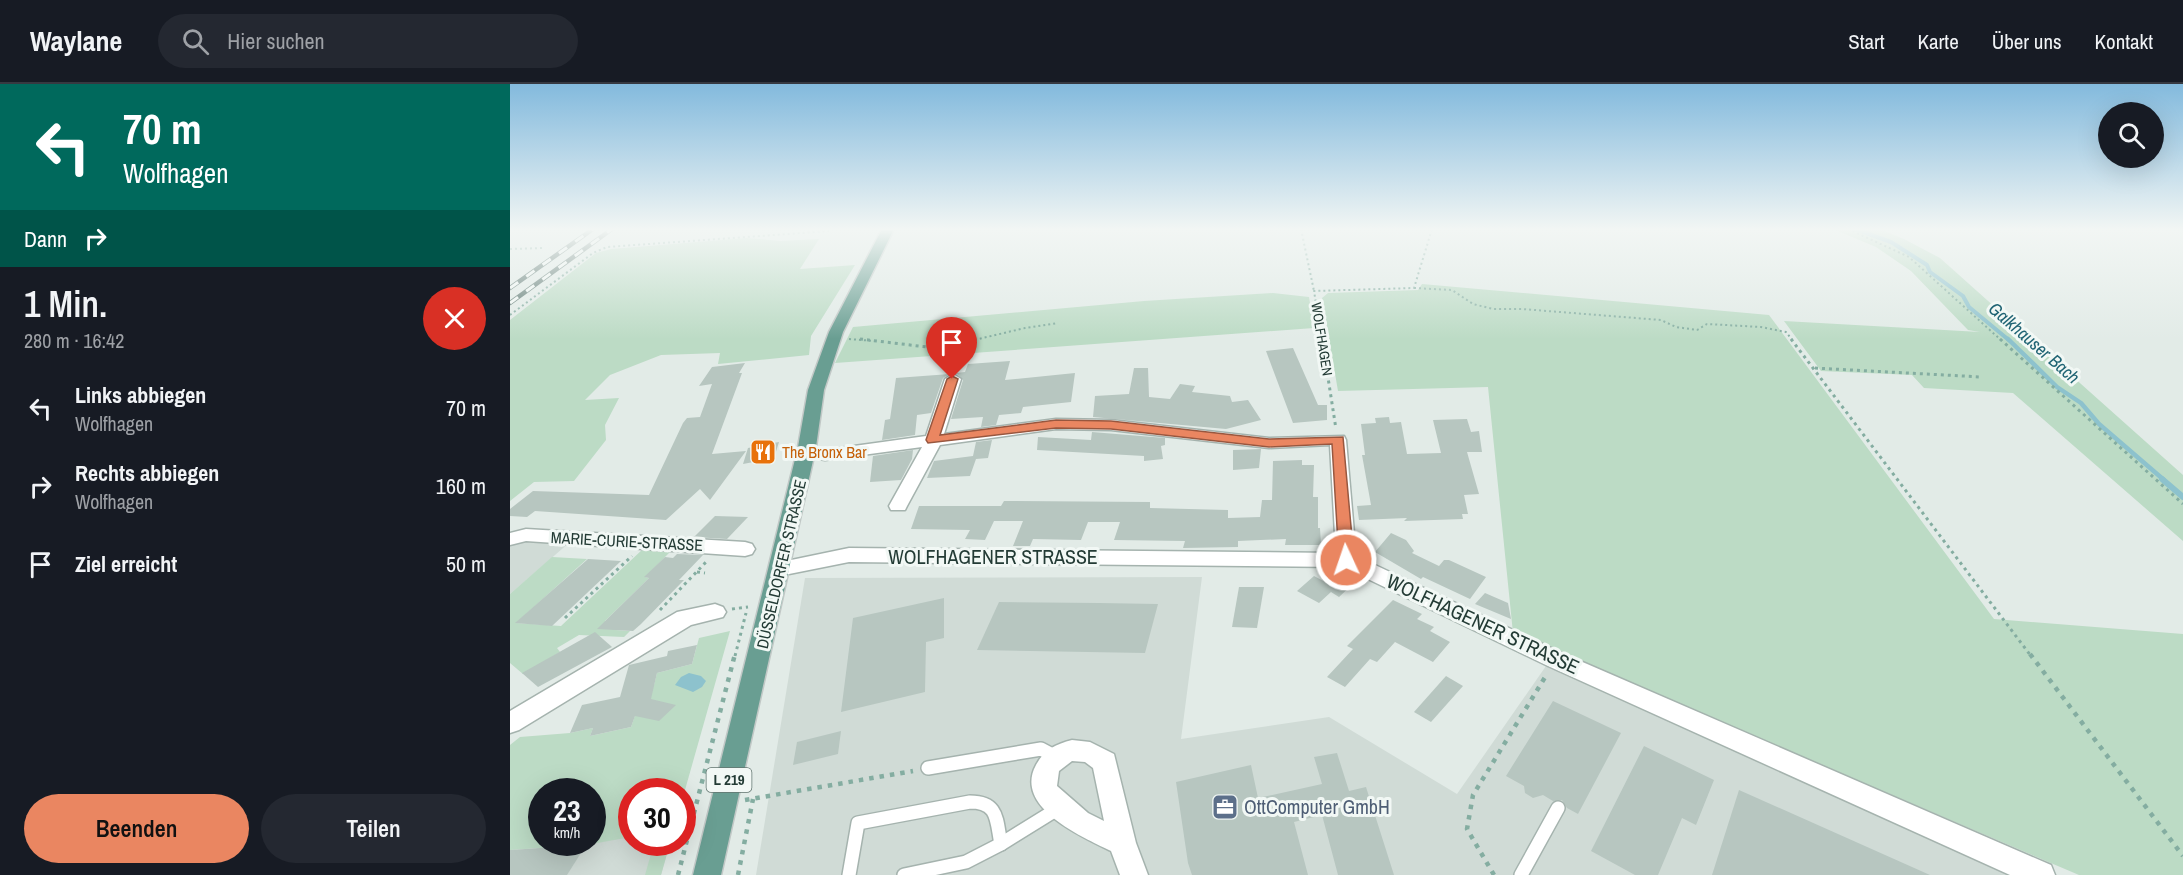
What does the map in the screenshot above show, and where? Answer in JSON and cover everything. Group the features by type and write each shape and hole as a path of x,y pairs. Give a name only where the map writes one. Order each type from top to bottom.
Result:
{"main road":[{"name":"DÜSSELDORFER STRASSE","path":"707,875 807,447 816,390 832,340 869,266"}],"street":[{"path":"898,506 929,453 952,379"},
{"path":"825,455 1056,424 1111,425 1269,443 1338,440 1346,560"},
{"name":"MARIE-CURIE-STRASSE","path":"510,538 526,535 745,549"},
{"name":"WOLFHAGENER STRASSE","path":"779,569 849,555 1346,560 1556,660 2041,875"},
{"path":"510,723 685,618 715,612"},
{"path":"1122,843 1078,822 1044,791 1045,772 1056,756 1077,749 1096,753 1105,762 1122,843 1134,875"}],"lane":[{"path":"928,768 1041,749 1056,756"},
{"path":"849,875 858,824 970,802 984,802 993,809 1001,844"},
{"path":"904,875 966,862 1001,844 1061,806"},
{"path":"1521,875 1558,808"}],"path":[{"path":"510,315 576,266"},
{"path":"1309,266 1314,291"},
{"path":"1414,288 1421,266"},
{"path":"1918,266 2183,504"},
{"name":"WOLFHAGEN","path":"1338,440 1314,291 1414,288 1452,290 1473,304 1493,309 1522,309 1661,320 1676,327 1697,330 1707,324 1761,327 1786,332 1815,369"},
{"path":"832,340 870,338 891,345 927,347 967,342 1004,334 1030,325 1058,323"},
{"path":"1815,369 1981,376"},
{"path":"1815,369 2183,856"},
{"path":"565,618 646,543"},
{"path":"658,634 647,624 721,547"},
{"path":"697,572 705,573"},
{"path":"678,875 751,596"},
{"path":"1494,875 1467,829 1473,795 1556,660"},
{"path":"723,804 928,768"},
{"path":"738,875 753,799"}],"shaded area":[{"path":"510,539 570,542 510,594"},
{"path":"1202,577 1181,739 1329,717 1457,794 1546,666 2012,875 756,875 805,578"},
{"path":"618,824 618,856 666,856 661,875 510,875 529,856 606,856 606,833"}],"green space":[{"path":"579,266 802,266 800,269 854,266 811,336 809,355 718,364 720,353 661,355 610,375 585,400 619,398 605,425 606,440 574,481 534,482 510,501 510,320"},
{"path":"1904,266 1949,266 2183,475 2183,541 2013,393 1924,388 1912,375 1821,371 1784,321 1980,332 1968,330"},
{"path":"1422,284 1769,315 1994,619 2183,634 2183,875 2079,875 1513,633 1488,387 1338,391 1322,298 1328,293 1418,290"},
{"path":"1273,293 1309,297 1314,328 835,363 853,327 1144,301"},
{"path":"643,549 671,551 645,577 649,578 605,621 615,630 630,631 624,637 579,635 557,648 560,652 523,674 510,663 510,594 552,557 587,559 516,623 561,626"},
{"path":"730,631 688,778 618,778 618,839 606,841 606,778 528,778 528,849 510,850 510,745 520,737 570,733 593,728 590,736 631,727 645,687 654,685 657,673 692,664 699,638"},
{"path":"650,856 666,856 661,875 645,875"}],"water":[{"path":"689,673 701,676 706,681 702,687 693,692 675,685 681,677"}],"building":[{"path":"1293,348 1318,405 1327,405 1327,420 1293,423 1266,351"},
{"path":"1010,361 1005,380 1075,373 1071,402 1023,407 1021,413 999,415 996,425 981,427 983,417 951,419 963,380 956,373 965,372 968,364"},
{"path":"745,363 739,373 742,373 712,454 746,451 710,500 700,489 666,520 535,511 527,517 510,516 510,509 533,491 649,495 683,423 687,418 700,417 712,384 699,386 712,367"},
{"path":"1134,368 1148,368 1149,397 1170,399 1180,384 1195,386 1192,392 1230,396 1232,402 1248,400 1261,420 1226,429 1093,417 1095,396 1129,394"},
{"path":"950,374 943,378 931,413 917,415 915,435 882,440 885,420 890,419 896,378"},
{"path":"1389,417 1390,423 1401,422 1407,454 1441,453 1433,420 1467,419 1471,432 1479,431 1482,452 1467,452 1479,494 1464,495 1468,514 1462,514 1463,519 1359,520 1357,506 1371,505 1362,455 1365,455 1361,424 1376,423 1375,418"},
{"path":"1092,432 1165,438 1165,445 1161,446 1163,459 1144,461 1144,456 1037,450 1038,437 1091,440"},
{"path":"992,440 988,458 976,459 970,476 927,478 934,461 973,456 976,442"},
{"path":"779,442 774,458 743,464 748,448"},
{"path":"1261,449 1259,468 1233,470 1233,450"},
{"path":"913,450 912,459 901,480 870,482 873,456"},
{"path":"1302,460 1302,465 1314,465 1313,497 1318,497 1318,528 1320,528 1321,545 1285,545 1286,539 1238,541 1238,547 1183,548 1185,541 1114,540 1120,522 1088,522 1081,540 1033,539 1030,546 1013,546 1023,521 994,521 985,540 965,539 970,530 911,529 919,506 1001,506 1004,501 1150,502 1150,508 1228,510 1228,518 1260,517 1262,500 1272,500 1273,461"},
{"path":"715,516 748,517 727,539 694,537"},
{"path":"1391,533 1406,540 1414,551 1412,553 1439,566 1444,560 1449,560 1486,577 1470,599 1423,577 1421,579 1375,552"},
{"path":"677,554 703,555 679,580 684,580 641,624 633,631 597,629 649,578 644,577 665,557 673,558"},
{"path":"588,559 621,561 552,626 515,623"},
{"path":"1340,575 1354,583 1339,597 1331,592 1319,603 1297,591 1314,576 1329,584"},
{"path":"1239,587 1264,587 1257,628 1232,627"},
{"path":"1485,593 1508,603 1511,619 1475,604"},
{"path":"944,598 944,638 926,642 925,692 841,712 853,618"},
{"path":"1393,600 1422,614 1417,619 1434,627 1430,631 1450,642 1433,662 1395,642 1377,662 1370,659 1345,687 1327,677 1353,649 1347,646"},
{"path":"999,602 1158,604 1145,653 977,650"},
{"path":"595,632 612,647 538,687 522,673"},
{"path":"697,645 692,664 657,673 651,699 676,705 659,721 635,716 631,727 590,736 593,728 570,733 582,705 620,697 629,665 667,656 668,651"},
{"path":"1446,676 1463,686 1431,722 1414,712"},
{"path":"1553,701 1621,733 1578,814 1567,808 1562,800 1553,801 1543,795 1533,798 1525,793 1524,786 1506,776"},
{"path":"841,731 838,754 793,765 797,742"},
{"path":"1644,746 1714,780 1696,825 1682,818 1658,875 1635,875 1591,851"},
{"path":"1337,753 1349,791 1366,787 1394,875 1338,875 1322,815 1294,822 1308,875 1192,875 1188,863 1176,782 1251,765 1258,798 1322,784 1314,757"},
{"path":"1739,790 1930,875 1712,875"},
{"path":"528,849 528,856 579,856 567,875 510,875 510,850"}],"waterway":[{"name":"Galkhauser Bach","path":"1927,266 1930,272 1963,296 1969,307 2010,341"},
{"name":"Galkhauser Bach","path":"2008,339 2057,387 2081,403 2099,424 2164,480"},
{"name":"Galkhauser Bach","path":"2162,479 2183,497"}],"railway":[{"path":"510,288 541,266"},
{"path":"510,303 561,266"}],"place":[{"name":"The Bronx Bar","path":"763,452"},
{"name":"OttComputer GmbH","path":"1225,807"}],"route":[{"path":"952,379 932,440 1056,424 1111,425 1269,443 1338,440 1346,560"}]}
